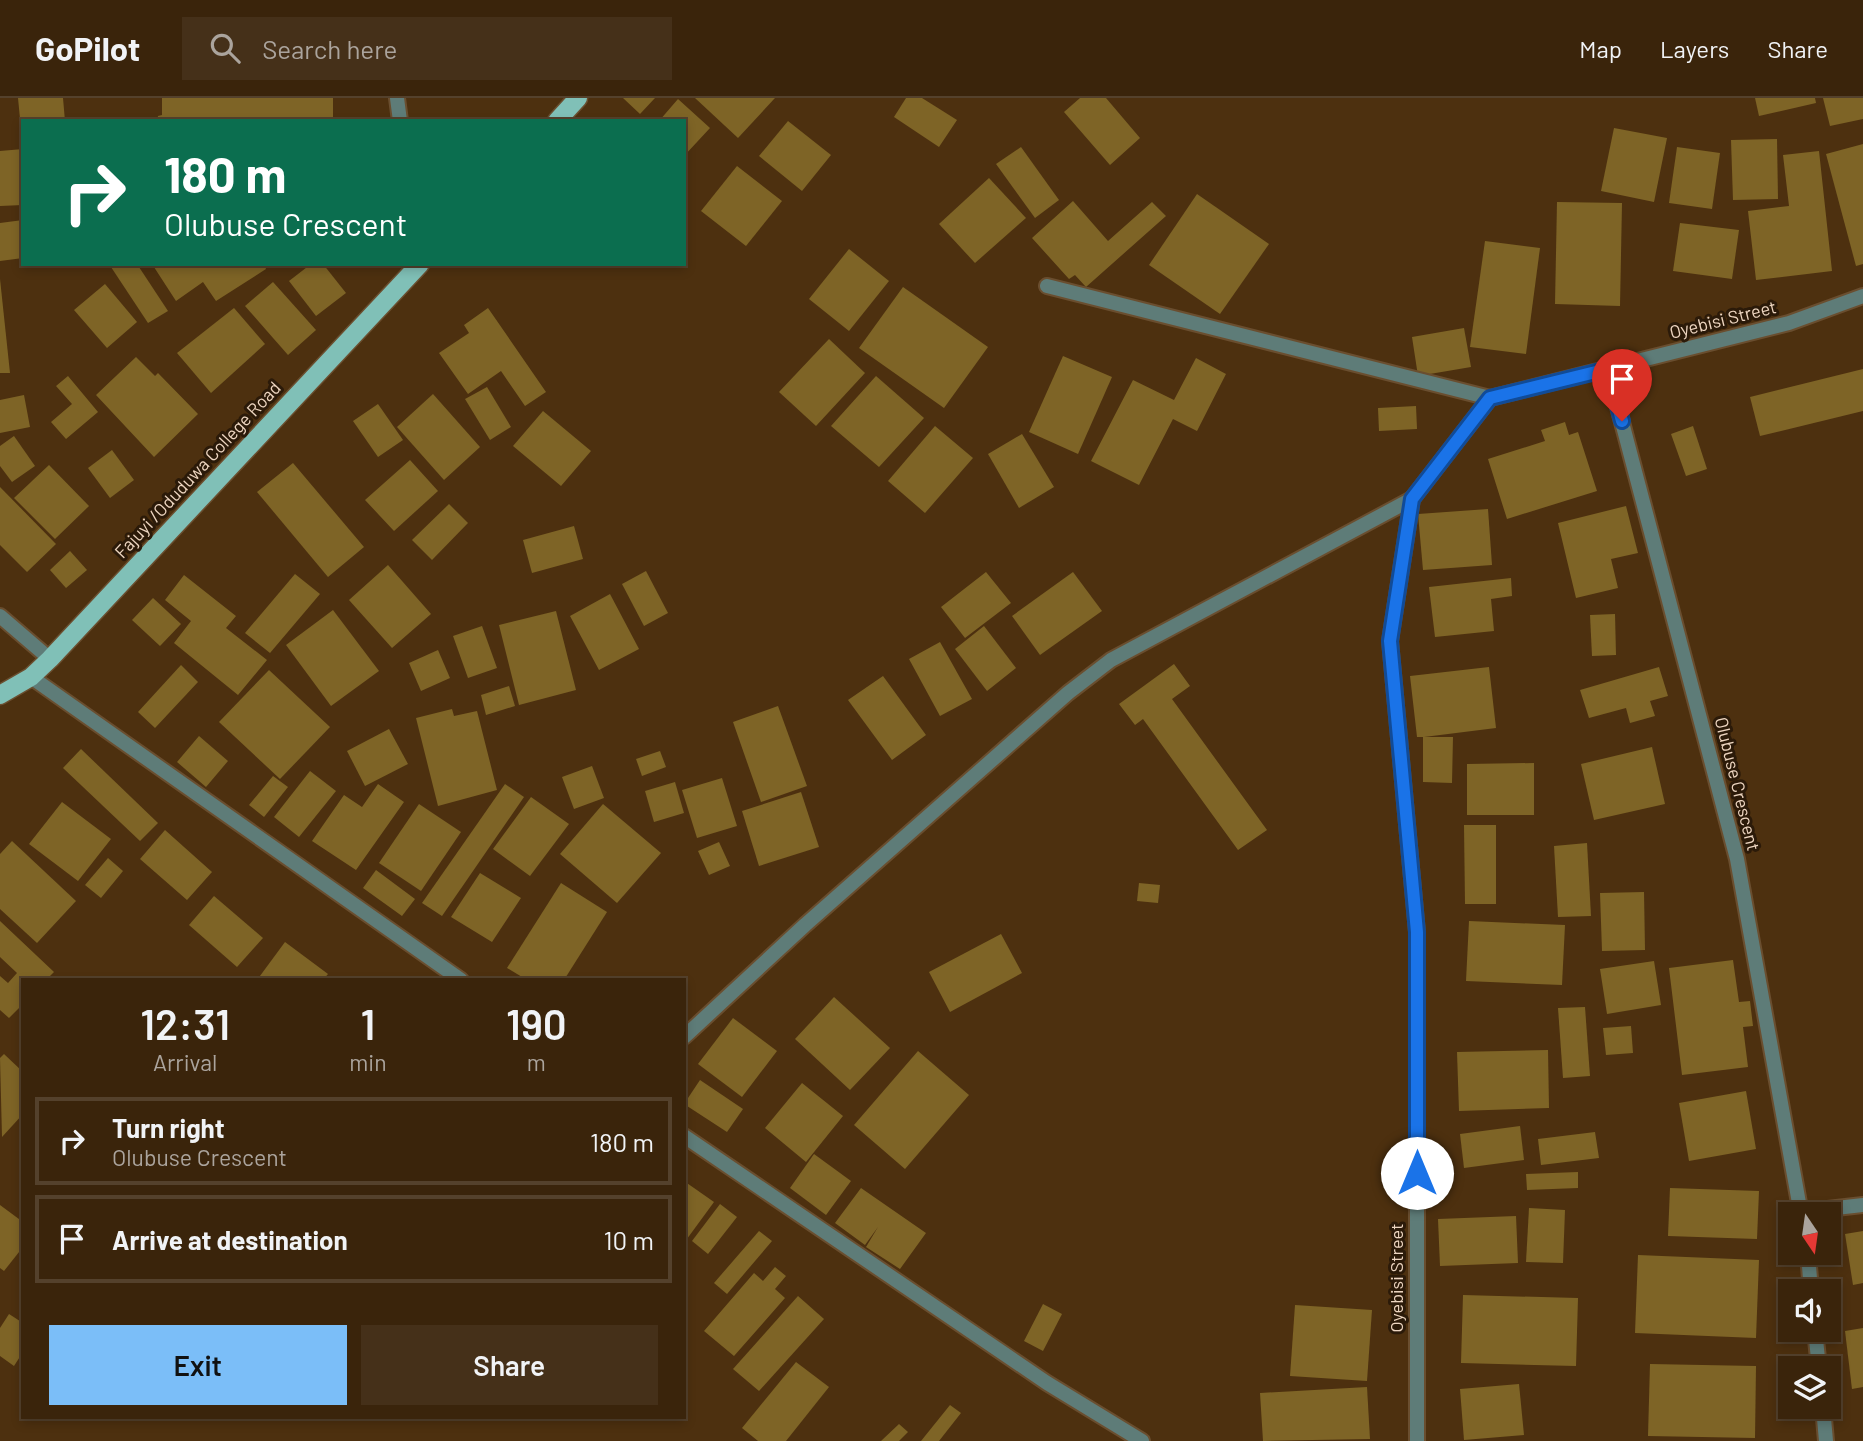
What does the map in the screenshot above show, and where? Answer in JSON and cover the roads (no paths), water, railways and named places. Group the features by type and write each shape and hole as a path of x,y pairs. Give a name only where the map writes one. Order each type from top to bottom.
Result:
{"main road":[{"path":"559,119 578,98"},
{"name":"Fajuyi /Oduduwa College Road","path":"0,695 31,677 50,659 417,266"}],"street":[{"path":"397,98 400,119"},
{"path":"1047,286 1490,398"},
{"name":"Oyebisi Street","path":"1416,1441 1417,932 1390,641 1412,499 1490,398 1789,323 1863,296"},
{"name":"Olubuse Crescent","path":"1608,369 1737,859 1799,1202"},
{"path":"686,1035 805,925 1068,693 1111,660 1412,499"},
{"path":"0,616 50,659"},
{"path":"31,677 458,978"},
{"path":"686,1137 1047,1384 1142,1441"},
{"path":"1841,1208 1863,1205"},
{"path":"1824,1419 1826,1441"}]}
